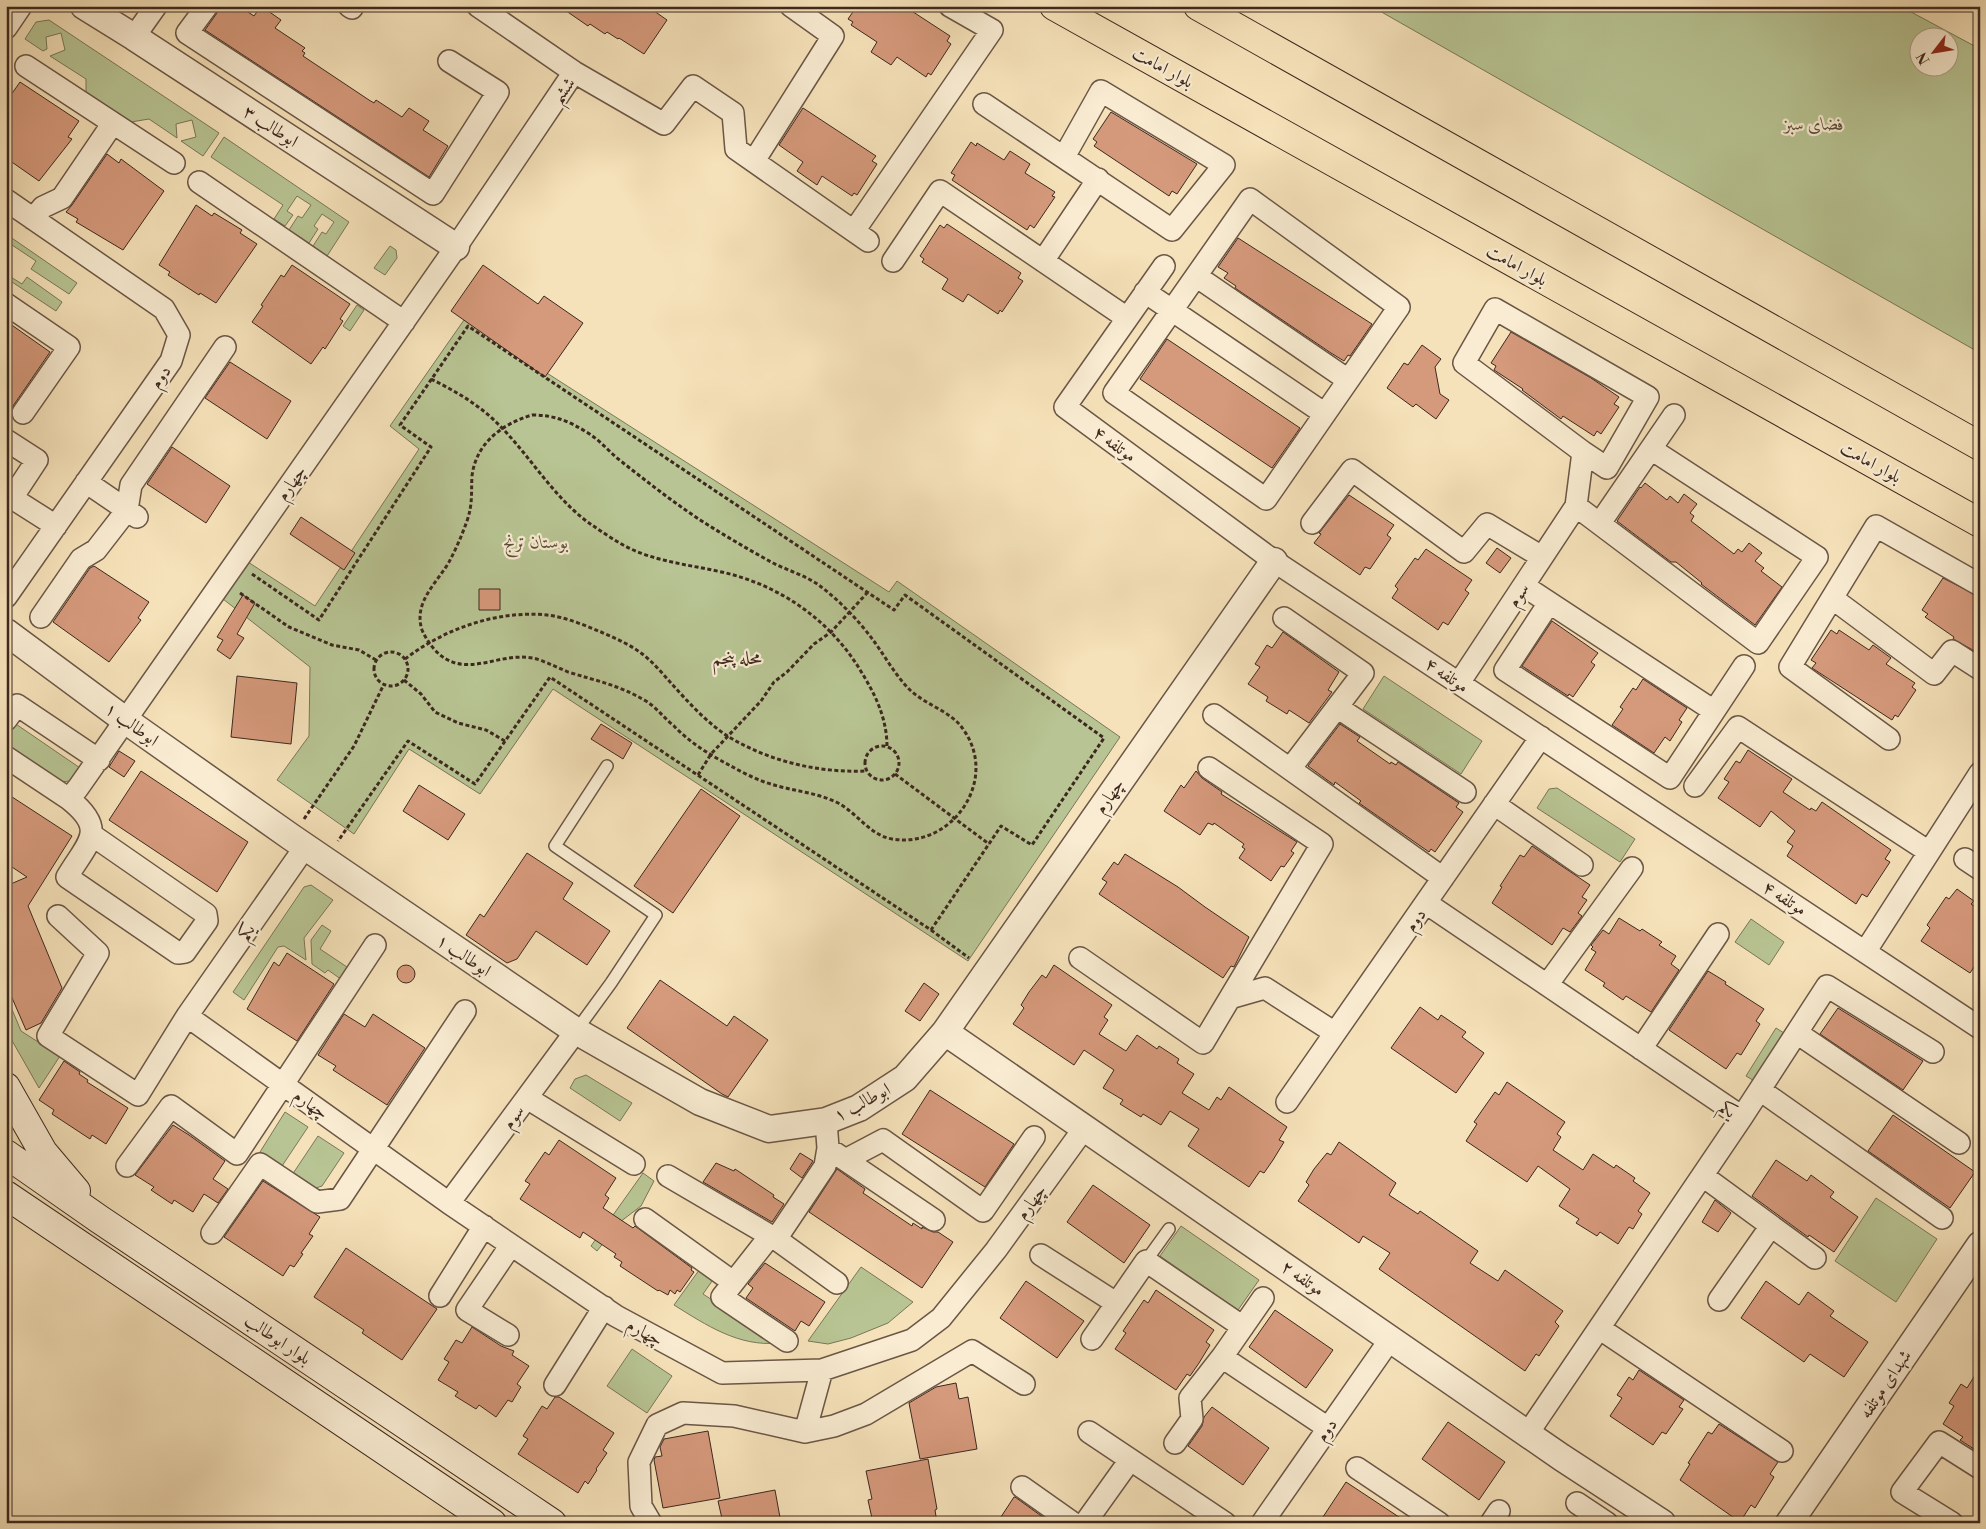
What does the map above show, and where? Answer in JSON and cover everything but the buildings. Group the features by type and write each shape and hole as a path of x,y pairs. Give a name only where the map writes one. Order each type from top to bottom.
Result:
{"main road":[{"name":"بلوار امامت","path":"1054,6 1980,523"},
{"path":"1198,6 1980,446"},
{"path":"6,1088 43,1152 99,1219"},
{"name":"بلوار ابوطالب","path":"6,1154 99,1219 552,1523"},
{"name":"بلوار ابوطالب","path":"6,1195 492,1523"}],"street":[{"path":"6,28 21,6"},
{"name":"ابوطالب ۳","path":"84,6 456,247"},
{"path":"134,37 156,6"},
{"path":"207,6 187,33 432,194 498,92 449,61"},
{"path":"478,6 574,72"},
{"path":"791,6 833,36 754,161 861,236 992,30 950,6"},
{"path":"26,66 174,163"},
{"name":"ششم","path":"456,247 574,72 664,124 693,86 733,113 736,149 754,161"},
{"path":"984,104 1172,230 1224,165 1101,91 1064,156"},
{"path":"33,219 42,206 62,198 113,124"},
{"path":"1043,261 1098,179"},
{"path":"199,182 404,322"},
{"path":"893,261 940,192 1127,318"},
{"path":"1250,199 1399,307 1266,499 1114,393 1172,310 1250,199"},
{"name":"دوم","path":"6,200 164,309 179,335 171,361 6,597"},
{"name":"چهارم","path":"69,799 99,760 125,720 456,247"},
{"name":"موتلفه ۴","path":"1164,266 1065,407 1274,561 1865,952 1979,1025"},
{"path":"1196,276 1348,380"},
{"path":"1145,292 1324,414"},
{"path":"6,304 69,347 23,413"},
{"path":"1495,308 1648,397 1606,468 1583,452 1464,363 1495,308"},
{"path":"41,617 82,559 96,550 132,514 131,485 225,347"},
{"path":"1600,524 1674,415"},
{"path":"6,440 37,460 12,498 56,526"},
{"path":"1583,452 1576,506 1758,643 1817,557 1651,449"},
{"path":"1312,523 1352,470 1464,552 1487,524 1542,558"},
{"path":"86,482 132,514"},
{"name":"سوم","path":"1459,683 1576,506"},
{"path":"1889,739 1790,667 1876,526 1980,585"},
{"name":"چهارم","path":"945,1032 1274,561"},
{"path":"1524,586 1714,711"},
{"path":"1832,598 1934,674 1952,651 1980,669"},
{"path":"1550,603 1505,670 1670,778 1744,666"},
{"path":"1284,618 1363,673 1290,769"},
{"name":"ابوطالب ۱","path":"6,632 125,720 307,848 576,1031 700,1102 769,1129 826,1121 860,1108 904,1078 945,1032"},
{"path":"6,720 17,705 99,760"},
{"path":"1337,707 1465,792"},
{"path":"1214,715 1444,878"},
{"path":"1695,786 1738,727 1930,852"},
{"name":"دوم","path":"1287,1102 1540,737"},
{"path":"6,757 84,811 91,825 92,835 67,878 178,953 185,952 207,921 206,914 92,835"},
{"path":"1080,958 1203,1043 1322,844 1209,768"},
{"path":"1865,952 1978,782"},
{"path":"1494,804 1582,865"},
{"name":"یکم","path":"58,916 98,952 48,1036 138,1095 186,1016 307,848"},
{"path":"1547,985 1632,868"},
{"name":"یکم","path":"1426,903 1742,1117 1528,1434"},
{"path":"1641,1048 1718,934"},
{"path":"127,1166 171,1106 237,1154 375,945"},
{"path":"1742,1117 1827,986 1933,1052"},
{"path":"1230,998 1265,988 1335,1033"},
{"path":"212,1233 260,1164 317,1202 340,1199 465,1011"},
{"name":"چهارم","path":"186,1016 449,1203 604,1307 722,1373 822,1370 912,1340 941,1318 996,1250 1085,1127"},
{"name":"سوم","path":"449,1203 576,1031"},
{"name":"موتلفه ۲","path":"945,1032 1528,1434 1662,1523"},
{"path":"1797,1033 1959,1143"},
{"path":"1760,1090 1942,1218"},
{"path":"527,1098 634,1164"},
{"path":"826,1121 836,1154 934,1220"},
{"path":"787,1341 722,1297 773,1238 825,1166 836,1154 883,1140 983,1211 1034,1137"},
{"path":"668,1176 773,1238 837,1283"},
{"path":"1702,1176 1815,1258"},
{"path":"645,1219 734,1282"},
{"path":"440,1296 484,1226"},
{"path":"1719,1300 1771,1226"},
{"path":"508,1335 467,1310 511,1245"},
{"name":"شهدای موتلفه","path":"1789,1523 1979,1246"},
{"path":"1041,1255 1116,1303"},
{"path":"1092,1339 1146,1261 1243,1327"},
{"path":"1175,1443 1192,1419 1190,1398 1222,1357 1263,1298"},
{"path":"555,1385 604,1307"},
{"path":"1599,1328 1782,1451"},
{"name":"دوم","path":"1262,1523 1391,1338"},
{"path":"651,1523 640,1506 639,1462 657,1425 683,1413 734,1416 805,1432 834,1426 866,1414 972,1351 1024,1384"},
{"path":"1222,1357 1328,1428"},
{"path":"805,1432 822,1370"},
{"path":"1089,1432 1225,1523"},
{"path":"1952,1523 1902,1492 1939,1442 1980,1468"},
{"path":"1085,1523 1130,1460"},
{"path":"1356,1468 1439,1523"},
{"path":"1022,1487 1073,1523"},
{"path":"1577,1503 1607,1523"}],"lane":[{"path":"576,1031 611,983 656,915 554,846 606,766"},
{"path":"1146,1261 1169,1229"}],"path":[{"path":"235,562 319,620 431,447 400,424 468,326 894,610 905,595 1104,738 1032,845 1000,826 931,930"},
{"path":"431,379 461,394 481,408 502,428 560,496 586,521 613,539 636,552 667,562 725,573 753,581 776,591 800,605 831,632 858,667 878,701 887,732 887,747"},
{"path":"532,415 554,416 576,426 601,442 619,460 678,504 740,544 816,583 849,613 866,631 908,688 960,724 966,733 975,756 975,779 970,799 955,818 939,830 921,837 906,840 892,839 877,834 854,814 832,801 803,791 767,783 730,766 686,737 653,706 619,687 569,672 526,656 516,656 469,665 458,665 445,660 429,643 423,632 421,622 426,594 447,566 463,531 471,508 472,478 476,462 486,442 512,422 532,415"},
{"path":"223,581 289,627 332,645 359,650 376,660"},
{"path":"698,775 711,754 761,700 774,682 788,672 814,644 831,632 868,592"},
{"path":"405,659 429,643 465,625 521,615 547,615 574,622 616,638 642,653 685,699 728,736 754,750 806,767 867,771"},
{"path":"390,652 402,655 405,659 408,670 404,680 395,685 380,682 374,672 376,660 380,656 390,652"},
{"path":"307,848 408,742 476,784 550,677 931,930 987,972"},
{"path":"404,680 421,694 435,712 458,723 486,730 505,741"},
{"path":"307,848 384,684"},
{"path":"876,747 887,747 892,750 898,759 898,769 891,778 880,780 870,776 865,760 871,750 876,747"},
{"path":"895,774 989,844"}],"green space":[{"name":"فضای سبز","path":"1371,6 1900,6 1941,28 1908,28 1908,78 1958,78 1958,37 1980,49 1980,353"},
{"path":"49,20 219,133 203,156 181,141 196,137 192,120 176,124 177,138 149,119 125,123 86,100 86,79 50,56 65,50 61,33 46,37 47,49 43,51 25,39 36,22"},
{"path":"224,137 349,222 327,256 313,246 322,232 326,234 334,222 322,214 314,226 318,229 309,243 289,230 298,216 302,218 311,205 297,196 287,211 293,215 285,226 274,219 283,205 211,157"},
{"path":"6,234 77,283 69,294 31,269 36,261 6,241"},
{"path":"390,246 396,250 397,258 385,275 374,268"},
{"path":"6,274 22,284 27,277 62,302 56,311 6,278"},
{"path":"357,305 364,310 350,331 343,326"},
{"name":"بوستان ترنج","path":"464,320 889,592 897,581 1120,737 968,961 553,689 480,794 409,749 354,834 277,780 309,736 310,667 223,599 248,562 315,606 419,449 390,426"},
{"path":"1384,676 1482,741 1461,774 1363,709"},
{"path":"10,720 83,770 71,781 59,782 6,745 6,725"},
{"path":"1557,788 1635,839 1620,862 1537,808 1549,789"},
{"path":"311,885 333,900 304,938 306,960 284,946 278,947 244,1000 233,992 304,887"},
{"path":"1751,919 1784,942 1769,965 1735,942"},
{"path":"322,925 331,931 320,949 353,971 345,982 328,970 325,973 312,964 311,940"},
{"path":"6,995 21,1031 60,1056 39,1088 6,1030"},
{"path":"1776,1028 1787,1035 1756,1082 1746,1076"},
{"path":"586,1075 632,1103 620,1121 570,1088 575,1079"},
{"path":"285,1112 308,1127 282,1166 260,1152"},
{"path":"318,1136 344,1153 322,1186 313,1189 292,1175"},
{"path":"643,1173 654,1181 641,1206 620,1222 597,1251 591,1246"},
{"path":"1876,1198 1937,1239 1896,1302 1835,1261"},
{"path":"1181,1226 1259,1280 1238,1310 1160,1256"},
{"path":"702,1266 717,1274 703,1294 778,1343 750,1342 736,1338 711,1327 674,1305"},
{"path":"861,1267 913,1302 888,1323 851,1338 828,1344 808,1341"},
{"path":"632,1349 672,1376 647,1413 607,1386"}],"district":[{"name":"محله پنجم","path":"737,657"}]}
